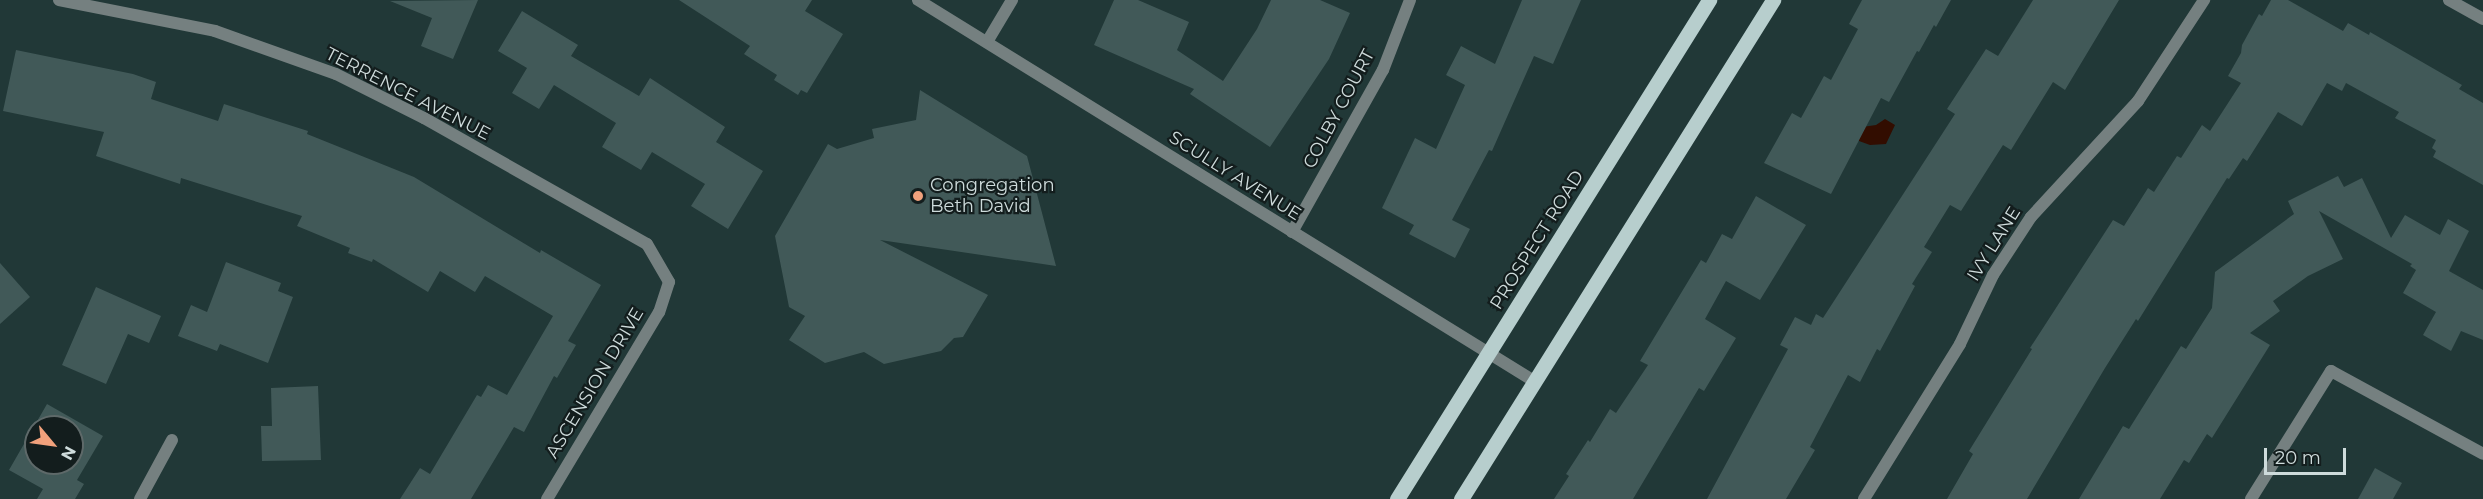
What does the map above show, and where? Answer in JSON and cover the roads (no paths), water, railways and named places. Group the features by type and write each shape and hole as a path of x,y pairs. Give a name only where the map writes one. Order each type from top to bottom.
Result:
{"main road":[{"name":"PROSPECT ROAD","path":"1397,499 1490,354 1709,0"},
{"path":"1461,499 1773,0"}],"street":[{"name":"TERRENCE AVENUE","path":"59,0 216,31 336,74 424,118 646,244 669,282"},
{"name":"SCULLY AVENUE","path":"918,0 1534,381"},
{"path":"987,42 1012,0"},
{"name":"COLBY COURT","path":"1292,232 1383,70 1410,0"},
{"name":"IVY LANE","path":"1864,499 1960,344 1993,275 2031,217 2139,101 2204,0"},
{"path":"2449,0 2483,19"},
{"name":"ASCENSION DRIVE","path":"547,499 659,312 669,282"},
{"path":"2251,499 2331,371 2483,454"},
{"path":"140,499 172,440"}],"place":[{"name":"Congregation Beth David","path":"918,196"}]}
